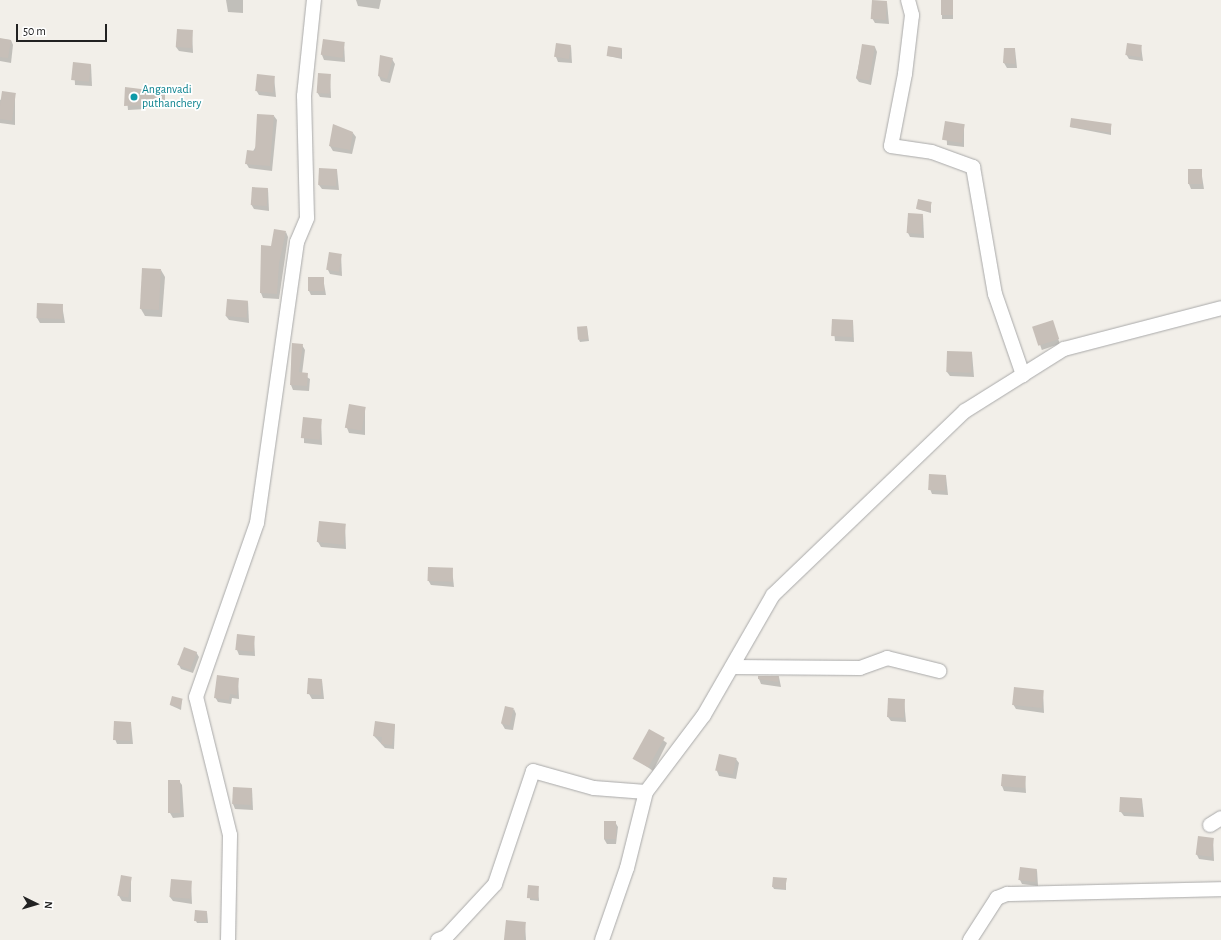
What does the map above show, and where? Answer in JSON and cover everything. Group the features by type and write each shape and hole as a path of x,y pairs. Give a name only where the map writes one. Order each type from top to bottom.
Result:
{"street":[{"path":"228,940 230,835 196,697 258,523 297,242 308,218 304,96 314,0"},
{"path":"908,0 912,15 905,74 891,146 932,152 973,166 994,294 1024,375"},
{"path":"602,940 627,868 646,792 704,715 773,594 965,411 1064,349 1221,308"},
{"path":"732,667 860,668 886,658 940,671"},
{"path":"438,940 446,937 495,884 533,771 594,788 646,792"},
{"path":"970,940 997,898 1007,894 1221,889"}],"building":[{"path":"872,0 887,1 886,20 871,19"},
{"path":"941,0 953,0 953,15 941,15"},
{"path":"177,29 193,30 192,48 176,47"},
{"path":"0,38 11,40 8,58 0,57"},
{"path":"323,39 345,42 343,58 321,55"},
{"path":"556,43 571,45 569,59 554,57"},
{"path":"1127,43 1142,45 1140,57 1125,55"},
{"path":"862,44 875,46 869,81 857,79"},
{"path":"608,46 622,48 620,58 607,56"},
{"path":"1004,48 1015,48 1015,64 1003,63"},
{"path":"380,55 393,58 387,79 378,76"},
{"path":"73,62 91,64 89,82 71,80"},
{"path":"318,73 331,74 330,94 317,93"},
{"path":"257,74 275,76 273,93 255,91"},
{"name":"Anganvadi puthanchery","path":"125,87 165,92 163,103 144,99 143,105 124,106"},
{"path":"2,91 16,93 12,121 0,119"},
{"path":"257,114 274,115 270,166 245,164 247,150 255,151"},
{"path":"1071,118 1112,124 1110,133 1070,127"},
{"path":"945,121 965,124 962,143 942,140"},
{"path":"333,124 353,132 350,150 329,146"},
{"path":"319,168 337,169 336,186 318,185"},
{"path":"1188,169 1202,169 1202,184 1188,184"},
{"path":"252,187 268,188 267,206 251,205"},
{"path":"918,199 932,202 930,212 916,209"},
{"path":"908,213 923,214 922,234 907,233"},
{"path":"274,229 286,231 279,263 277,294 260,293 261,245 271,246"},
{"path":"329,252 342,254 339,272 326,270"},
{"path":"142,268 161,269 159,310 140,309"},
{"path":"308,277 324,277 324,291 308,291"},
{"path":"227,299 248,301 246,318 226,316"},
{"path":"37,303 63,304 62,319 36,318"},
{"path":"832,319 853,320 852,337 831,336"},
{"path":"1053,320 1059,339 1038,346 1032,327"},
{"path":"587,326 588,339 578,340 577,327"},
{"path":"292,343 303,344 299,372 308,373 307,386 290,385"},
{"path":"947,351 972,352 971,373 946,372"},
{"path":"349,404 366,407 362,431 345,428"},
{"path":"303,417 322,419 320,440 301,438"},
{"path":"929,474 946,475 945,491 928,490"},
{"path":"319,521 346,524 344,545 317,542"},
{"path":"428,567 453,568 452,582 428,581"},
{"path":"237,634 255,636 253,652 235,650"},
{"path":"184,647 197,652 190,670 177,665"},
{"path":"217,675 239,678 237,695 230,694 229,700 214,698"},
{"path":"758,676 779,676 778,682 758,679"},
{"path":"308,678 322,679 321,695 307,694"},
{"path":"1014,687 1044,690 1042,708 1012,705"},
{"path":"172,696 183,699 180,708 170,705"},
{"path":"888,698 905,699 904,718 887,717"},
{"path":"505,706 514,708 510,726 501,724"},
{"path":"114,721 131,722 130,741 113,740"},
{"path":"375,721 395,724 392,745 381,744 382,737 373,736"},
{"path":"649,729 665,738 648,767 633,759"},
{"path":"719,754 737,758 733,775 715,771"},
{"path":"1002,774 1026,776 1025,788 1001,786"},
{"path":"168,780 180,780 180,813 168,813"},
{"path":"233,787 252,788 251,805 232,804"},
{"path":"1120,797 1142,798 1141,813 1119,812"},
{"path":"604,821 616,821 616,839 604,839"},
{"path":"1198,836 1214,838 1212,857 1196,855"},
{"path":"1020,867 1037,869 1035,882 1018,880"},
{"path":"121,875 132,877 128,898 117,896"},
{"path":"773,877 787,878 785,889 772,887"},
{"path":"171,879 192,881 190,899 169,897"},
{"path":"528,885 539,886 538,899 527,898"},
{"path":"195,910 207,911 206,922 194,921"},
{"path":"506,920 526,922 524,940 504,940"}],"place":[{"name":"Anganvadi puthanchery","path":"134,97"}]}
